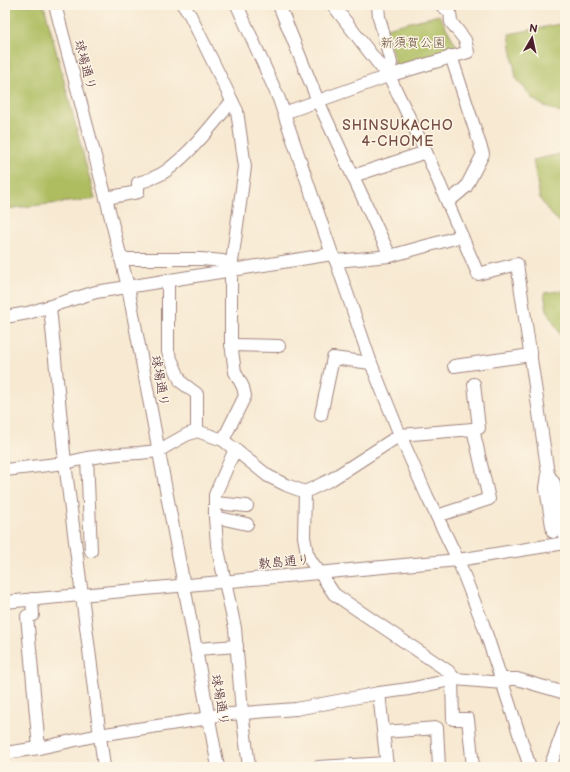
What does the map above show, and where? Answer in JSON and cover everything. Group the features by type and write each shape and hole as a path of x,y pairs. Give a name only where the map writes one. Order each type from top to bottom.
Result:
{"street":[{"name":"球場通り","path":"55,5 128,287 218,767"},
{"path":"183,5 190,15 237,111 245,167 231,267 231,345 235,372 243,387 245,396 223,440"},
{"path":"237,5 269,74 284,113 371,363 400,436 458,560 484,624 530,767"},
{"path":"279,5 318,101 390,256"},
{"path":"333,5 392,80 426,152 478,274 517,264 548,474 546,488 553,532"},
{"path":"378,5 379,17 391,63 388,76"},
{"path":"284,113 388,76 468,52 465,40 451,22 450,12 442,5"},
{"path":"448,202 466,187 483,154 451,56"},
{"path":"106,198 138,192 138,183 166,171 190,149 232,101"},
{"path":"353,176 426,152"},
{"path":"5,316 28,313 96,292 168,280 231,267 334,258 390,256 462,236"},
{"path":"121,259 201,259 223,261 231,267"},
{"path":"168,280 168,352 181,382 197,394 198,431"},
{"path":"50,307 66,463 104,767"},
{"path":"231,345 279,346"},
{"path":"454,366 531,355"},
{"path":"320,415 333,358 371,363"},
{"path":"5,470 66,463 87,458 118,454 158,451 186,435 198,431 223,440 268,476 305,492 332,479 400,436 479,428 474,384"},
{"path":"437,516 489,499 473,429"},
{"path":"235,449 215,495 215,517 217,545 235,628 242,712 249,767"},
{"path":"87,458 90,551"},
{"path":"548,474 554,483 565,542"},
{"path":"305,492 304,537 309,557 334,594 448,672 454,679 453,719 468,719 473,767"},
{"path":"215,503 247,506"},
{"path":"215,517 247,524"},
{"name":"敷島通り","path":"5,602 458,560 565,542"},
{"path":"32,599 33,615 27,616 39,748"},
{"path":"197,649 237,646"},
{"path":"5,753 39,748 99,735 209,718 217,715 296,709 379,693 409,689 454,679 502,681 517,679 565,693"},
{"path":"318,767 387,765 379,693"},
{"path":"557,759 565,726"},
{"path":"384,732 437,728 439,767"}],"green space":[{"path":"5,5 44,5 95,199 5,209"},
{"name":"新須賀公園","path":"439,15 459,50 400,68 396,67 386,28"},
{"path":"565,23 565,115 542,105 533,99 516,78 509,34"},
{"path":"565,153 565,227 550,213 540,199 533,160"},
{"path":"565,290 565,344 547,310 544,293"}],"district":[{"name":"SHINSUKACHO 4-CHOME","path":"398,134"}]}
